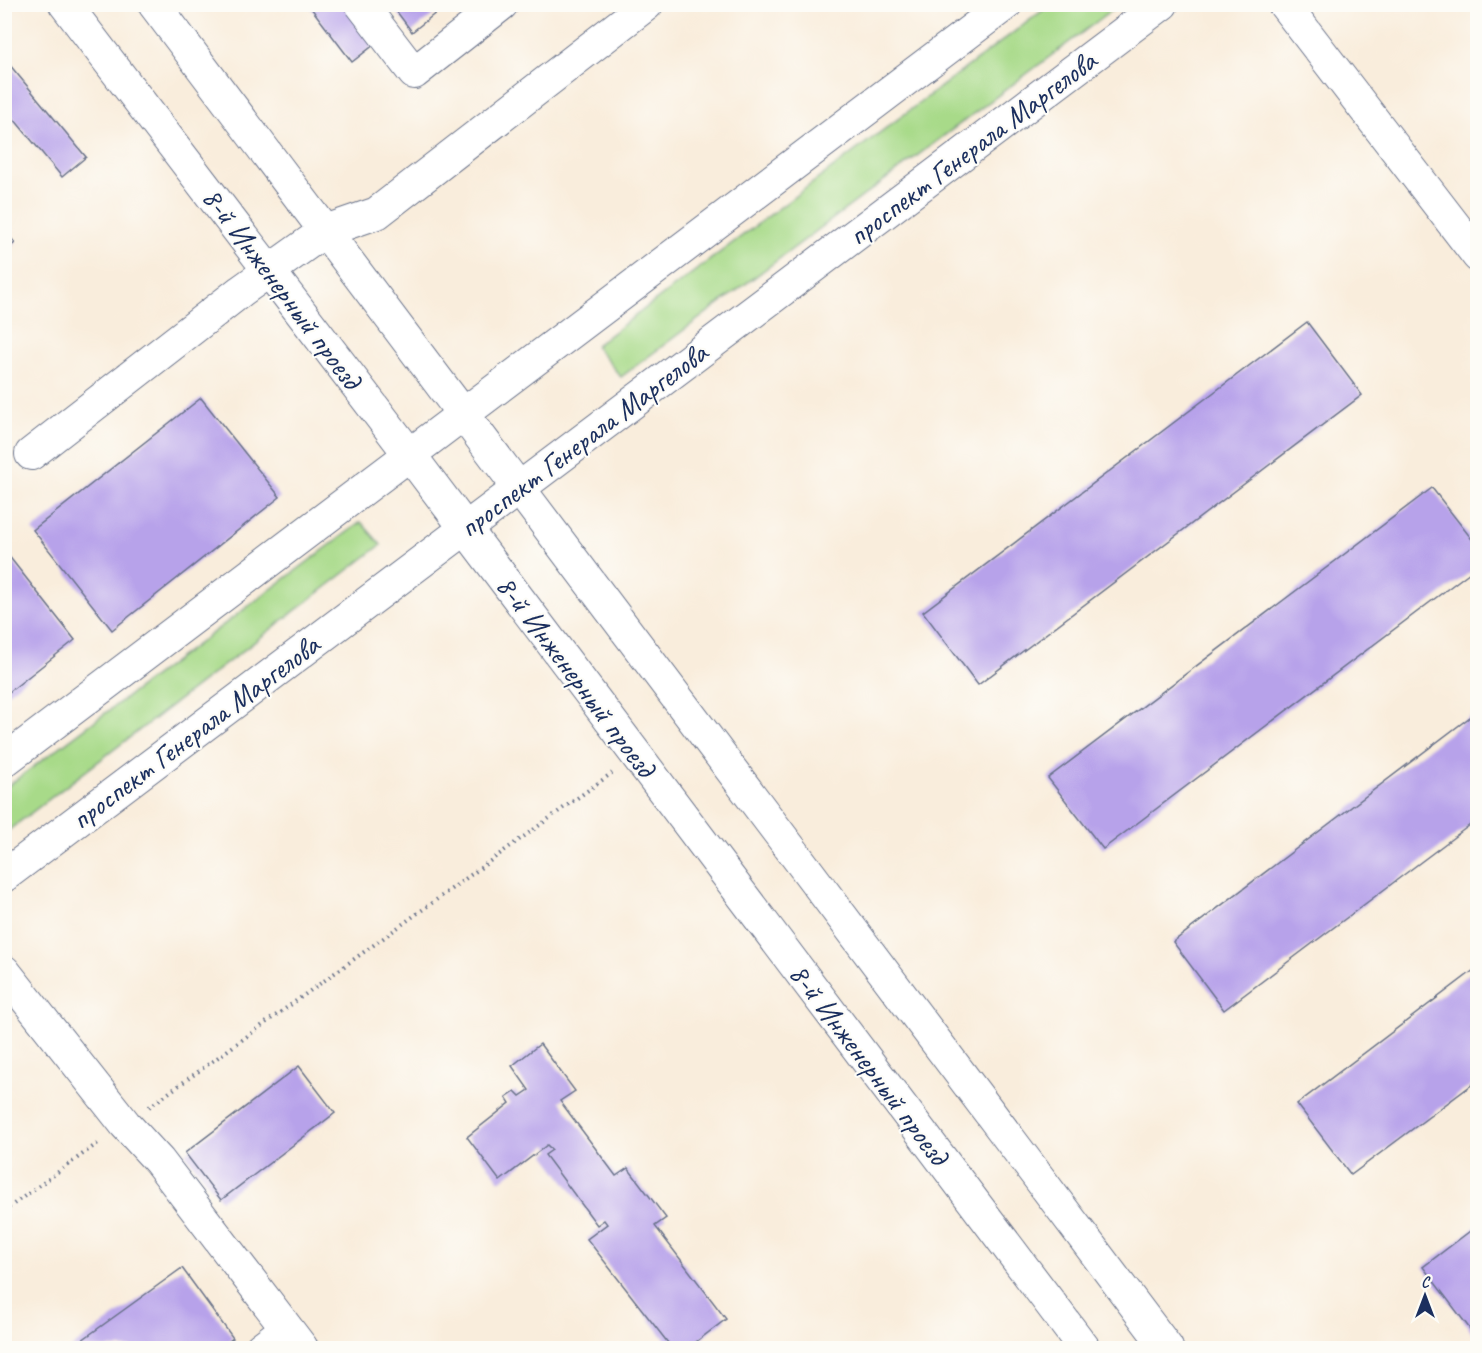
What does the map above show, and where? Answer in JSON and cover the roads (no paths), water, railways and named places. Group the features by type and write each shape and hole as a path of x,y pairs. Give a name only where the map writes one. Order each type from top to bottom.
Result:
{"street":[{"name":"8-й Инженерный проезд","path":"65,4 410,454 465,530 1084,1348"},
{"path":"154,4 1167,1348"},
{"path":"361,4 414,73 488,9"},
{"path":"31,454 241,291 325,231 377,213 647,4"},
{"path":"4,761 1005,4"},
{"name":"проспект Генерала Маргелова","path":"4,876 1162,4"},
{"path":"1284,4 1478,256"},
{"path":"4,971 125,1124 159,1161 294,1339 261,1348"}]}
